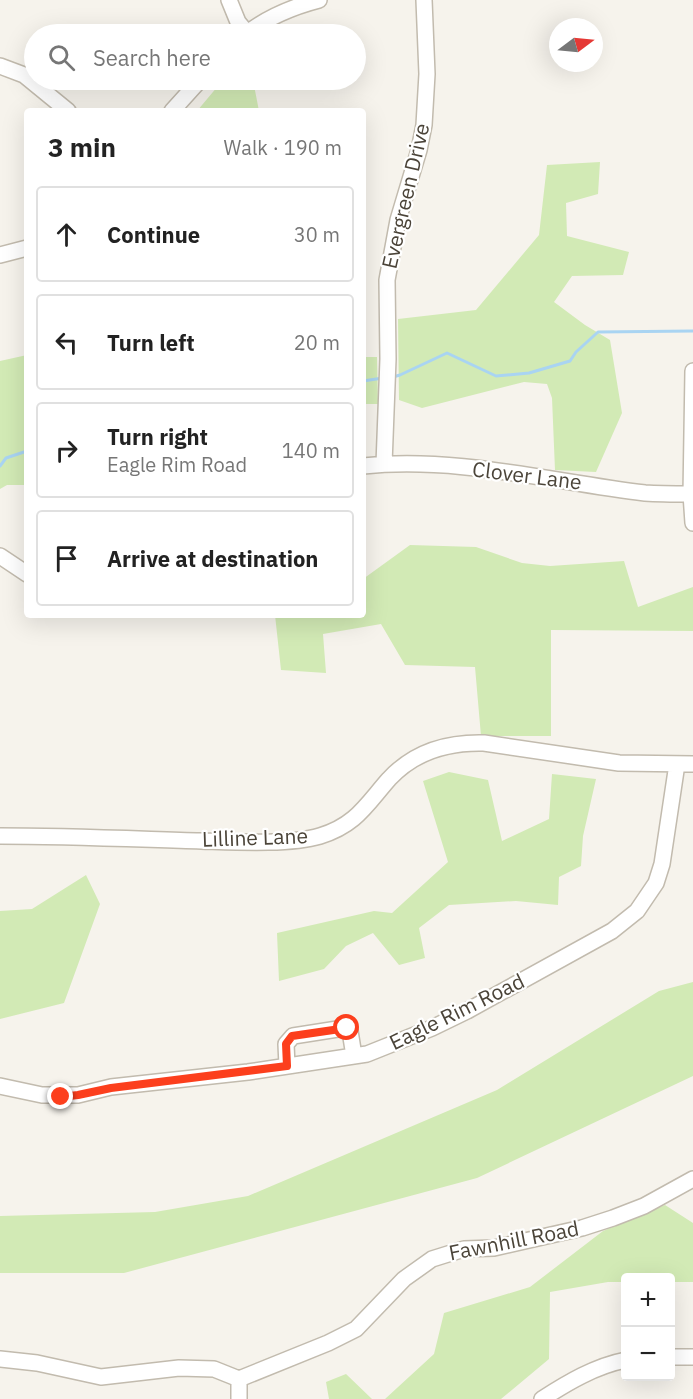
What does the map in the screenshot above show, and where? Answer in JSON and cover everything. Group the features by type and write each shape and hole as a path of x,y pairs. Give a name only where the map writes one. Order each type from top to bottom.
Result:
{"street":[{"path":"229,0 240,24"},
{"path":"263,24 280,13 319,0"},
{"name":"Evergreen Drive","path":"384,464 388,359 387,280 398,220 419,150 424,124 427,74 424,0"},
{"path":"0,66 24,75"},
{"path":"42,90 64,108"},
{"path":"175,108 191,90"},
{"path":"0,255 24,249"},
{"path":"693,371 691,494 693,523"},
{"name":"Clover Lane","path":"366,466 384,464 475,468 647,493 691,494"},
{"path":"0,556 24,572"},
{"name":"Lilline Lane","path":"0,836 237,842 302,840 336,830 352,820 366,808 389,780 416,758 447,746 467,743 484,743 619,763 693,764"},
{"name":"Eagle Rim Road","path":"0,1086 61,1097 111,1088 367,1054 467,1011 626,922 647,899 656,883 662,864 677,764"},
{"path":"287,1066 286,1044 292,1036 344,1028 350,1031 354,1056"},
{"name":"Fawnhill Road","path":"239,1379 328,1343 356,1329 404,1279 432,1259 464,1249 494,1248 582,1228 644,1206 693,1179"},
{"path":"675,1357 693,1357"},
{"path":"0,1359 37,1363 101,1377 178,1368 214,1369 239,1379 239,1399"},
{"path":"542,1399 571,1381 621,1362"}],"green space":[{"path":"215,90 255,90 258,108 200,108"},
{"path":"600,162 598,194 566,203 567,236 629,252 623,275 572,276 554,302 610,340 622,413 596,472 555,470 552,398 547,384 524,382 422,408 399,400 398,319 476,310 539,235 547,165"},
{"path":"24,356 24,485 7,485 0,489 0,361"},
{"path":"366,357 377,357 378,404 366,404"},
{"path":"410,545 476,547 522,563 550,566 624,561 638,607 693,587 693,631 551,630 551,736 481,736 475,667 405,665 381,624 323,634 326,673 281,670 275,618 366,618 366,577"},
{"path":"449,772 488,780 502,841 549,819 552,774 596,779 583,836 581,866 559,877 558,905 516,901 449,905 419,928 425,958 399,965 373,933 346,946 324,969 279,981 277,933 374,911 392,913 448,862 423,781"},
{"path":"86,875 100,904 64,1003 0,1019 0,911 32,909"},
{"path":"693,982 693,1076 477,1178 124,1273 0,1273 0,1216 155,1212 248,1196 497,1090 659,991"},
{"path":"665,1205 693,1223 693,1282 675,1282 675,1273 621,1273 621,1282 608,1282 550,1292 549,1359 501,1399 385,1399 434,1354 444,1313 530,1287 603,1231"},
{"path":"346,1374 372,1399 329,1399 326,1382"}],"waterway":[{"path":"393,377 447,353 496,376 529,373 570,361 576,352 598,332 693,331"},
{"path":"366,381 383,378"},
{"path":"0,466 6,458 24,452"}],"route":[{"path":"61,1097 111,1088 287,1066 286,1044 292,1036 347,1028"}]}
